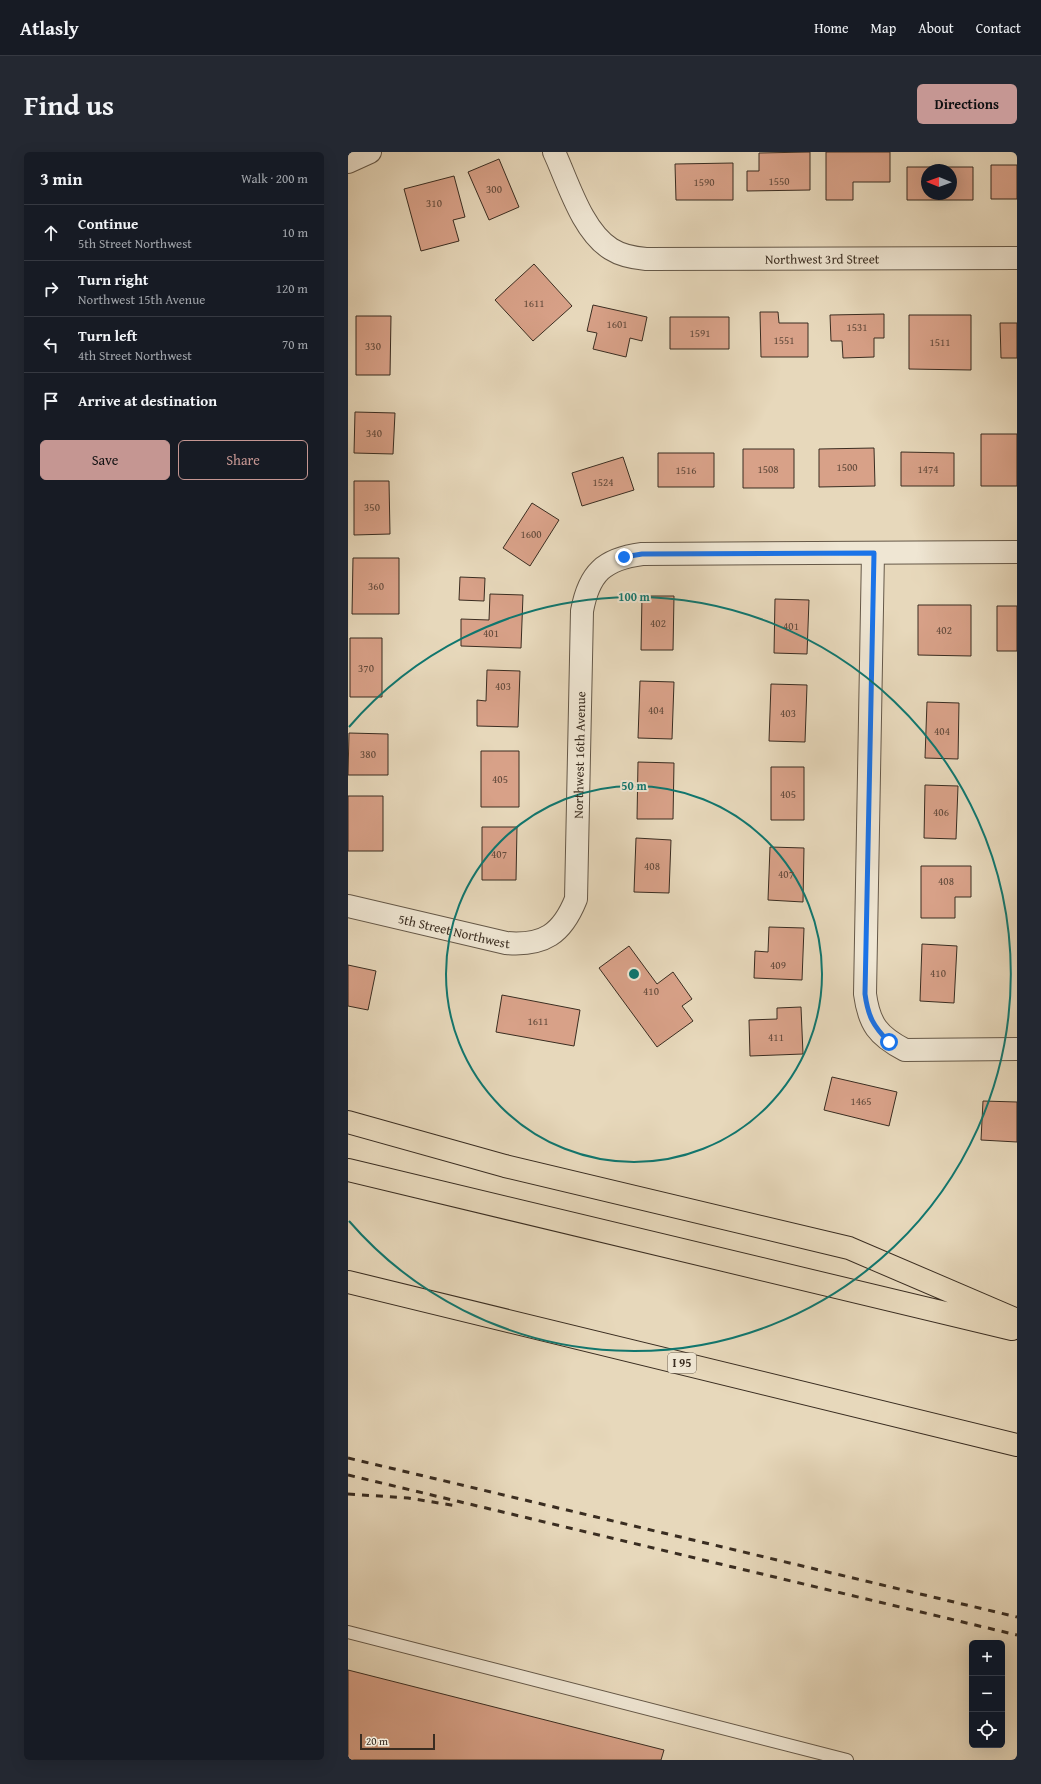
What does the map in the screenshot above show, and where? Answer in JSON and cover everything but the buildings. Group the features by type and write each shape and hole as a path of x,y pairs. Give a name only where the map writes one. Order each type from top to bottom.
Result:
{"highway":[{"path":"348,1122 505,1166 849,1248 1017,1320"},
{"path":"348,1170 1017,1330"},
{"name":"I 95","path":"348,1282 1017,1445"}],"street":[{"path":"348,162 370,152"},
{"name":"Northwest 3rd Street","path":"554,152 587,225 602,243 612,250 628,257 646,259 1017,258"},
{"path":"1017,552 874,553 865,986 868,1012 876,1029 889,1042 905,1050 1017,1050"},
{"name":"Northwest 16th Avenue","path":"557,930 569,916 576,899 582,611 586,593 594,577 607,564 624,557 642,554 874,553"},
{"name":"5th Street Northwest","path":"348,906 506,943 524,945 542,940 557,930"}],"lane":[{"path":"348,1632 847,1760"}],"railway":[{"path":"348,1458 1017,1617"},
{"path":"348,1475 1017,1635"},
{"path":"348,1494 408,1498 457,1506"}],"route":[{"path":"624,557 642,554 874,553 865,994 868,1012 876,1029 889,1042"}]}
